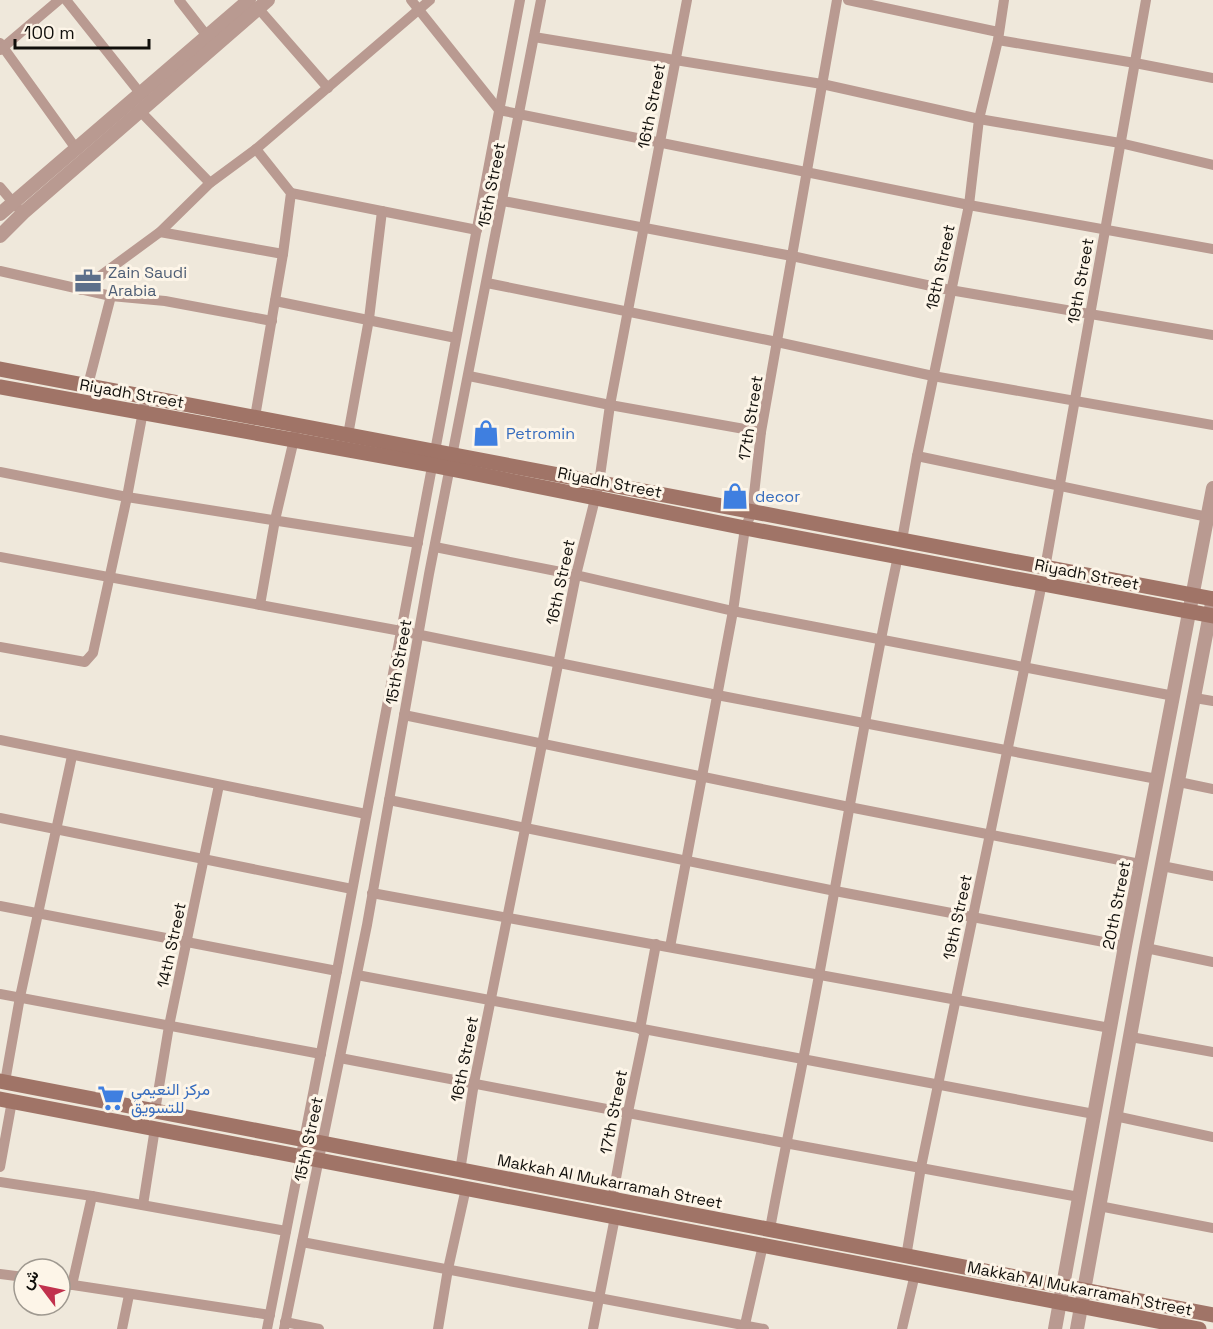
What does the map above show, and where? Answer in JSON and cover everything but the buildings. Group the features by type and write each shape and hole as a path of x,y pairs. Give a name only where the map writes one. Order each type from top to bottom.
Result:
{"main road":[{"name":"Riyadh Street","path":"0,369 348,435 595,498 1211,616"},
{"name":"Riyadh Street","path":"0,387 331,448 434,458"},
{"name":"Riyadh Street","path":"453,462 599,483 1213,598"},
{"name":"Makkah Al Mukarramah Street","path":"2,1082 770,1229 906,1257 1062,1294 1213,1315"},
{"name":"Makkah Al Mukarramah Street","path":"6,1100 915,1274 1062,1294"},
{"name":"Makkah Al Mukarramah Street","path":"1083,1298 1199,1329"}],"street":[{"path":"59,0 1,47 77,150"},
{"path":"66,0 141,93"},
{"path":"179,0 207,36"},
{"path":"411,0 499,110 969,205 1213,249"},
{"path":"81,290 160,232 210,183 256,149 430,0"},
{"name":"15th Street","path":"267,1329 305,1140 520,0"},
{"name":"15th Street","path":"284,1326 357,975 435,547 541,0"},
{"name":"16th Street","path":"460,1171 474,1083 576,575 599,483 609,405 687,0"},
{"name":"17th Street","path":"670,947 733,611 745,528 752,512 762,432 837,0"},
{"path":"848,0 998,36 1213,78"},
{"name":"18th Street","path":"902,540 950,290 969,205 979,119 1004,0"},
{"name":"19th Street","path":"1045,568 1146,0"},
{"path":"0,236 18,208 77,150 207,36 258,3"},
{"path":"258,3 328,88"},
{"path":"0,214 18,208 140,111 258,3"},
{"path":"534,37 822,84 979,119 1120,143 1213,165"},
{"path":"140,111 210,183"},
{"path":"256,149 291,193 477,231"},
{"path":"0,187 18,208"},
{"path":"255,417 291,193"},
{"path":"503,201 792,256 950,290 1213,335"},
{"path":"348,435 369,319 382,211"},
{"path":"160,232 283,254"},
{"path":"0,271 111,296 165,301 272,321"},
{"path":"487,283 933,376 1213,425"},
{"path":"88,385 111,296"},
{"path":"275,301 456,338"},
{"path":"469,376 609,405 762,432"},
{"path":"0,647 85,662 93,653 127,497 146,395"},
{"path":"260,605 275,520 297,425"},
{"path":"917,456 1208,517"},
{"path":"0,472 127,497 418,543"},
{"name":"20th Street","path":"1055,1329 1140,864 1213,488"},
{"path":"435,547 576,575 733,611 1174,696"},
{"path":"770,1229 880,640 898,556"},
{"path":"0,557 419,634 717,695 1157,779"},
{"name":"19th Street","path":"906,1257 921,1167 1041,584"},
{"path":"1077,1329 1146,948 1213,598"},
{"path":"1195,698 1213,701"},
{"path":"404,715 849,807 1140,864"},
{"path":"0,740 366,814"},
{"path":"2,1082 72,756"},
{"path":"1179,782 1213,789"},
{"name":"14th Street","path":"155,1111 169,1026 219,785"},
{"path":"389,800 834,891 1125,946"},
{"path":"0,818 352,890"},
{"path":"1162,866 1213,876"},
{"path":"372,893 1110,1028"},
{"path":"0,906 337,971"},
{"name":"17th Street","path":"612,1200 656,944"},
{"path":"1146,948 1213,962"},
{"path":"357,975 1094,1114"},
{"path":"0,994 321,1054"},
{"path":"1131,1037 1213,1052"},
{"path":"340,1058 1079,1197"},
{"path":"0,1167 6,1100"},
{"path":"1115,1116 1213,1137"},
{"path":"142,1205 155,1128"},
{"path":"0,1182 286,1231"},
{"path":"438,1329 448,1269 466,1188"},
{"path":"92,1196 72,1285 270,1316"},
{"path":"1099,1206 1213,1228"},
{"path":"593,1329 615,1217"},
{"path":"302,1242 764,1329"},
{"path":"744,1327 763,1245"},
{"path":"902,1329 915,1274"},
{"path":"122,1329 129,1295"},
{"path":"284,1326 319,1329"}],"place":[{"name":"Zain Saudi Arabia","path":"88,281"},
{"name":"Petromin","path":"486,433"},
{"name":"decor","path":"735,496"},
{"name":"مركز النعيمي للتسويق","path":"111,1098"}]}
